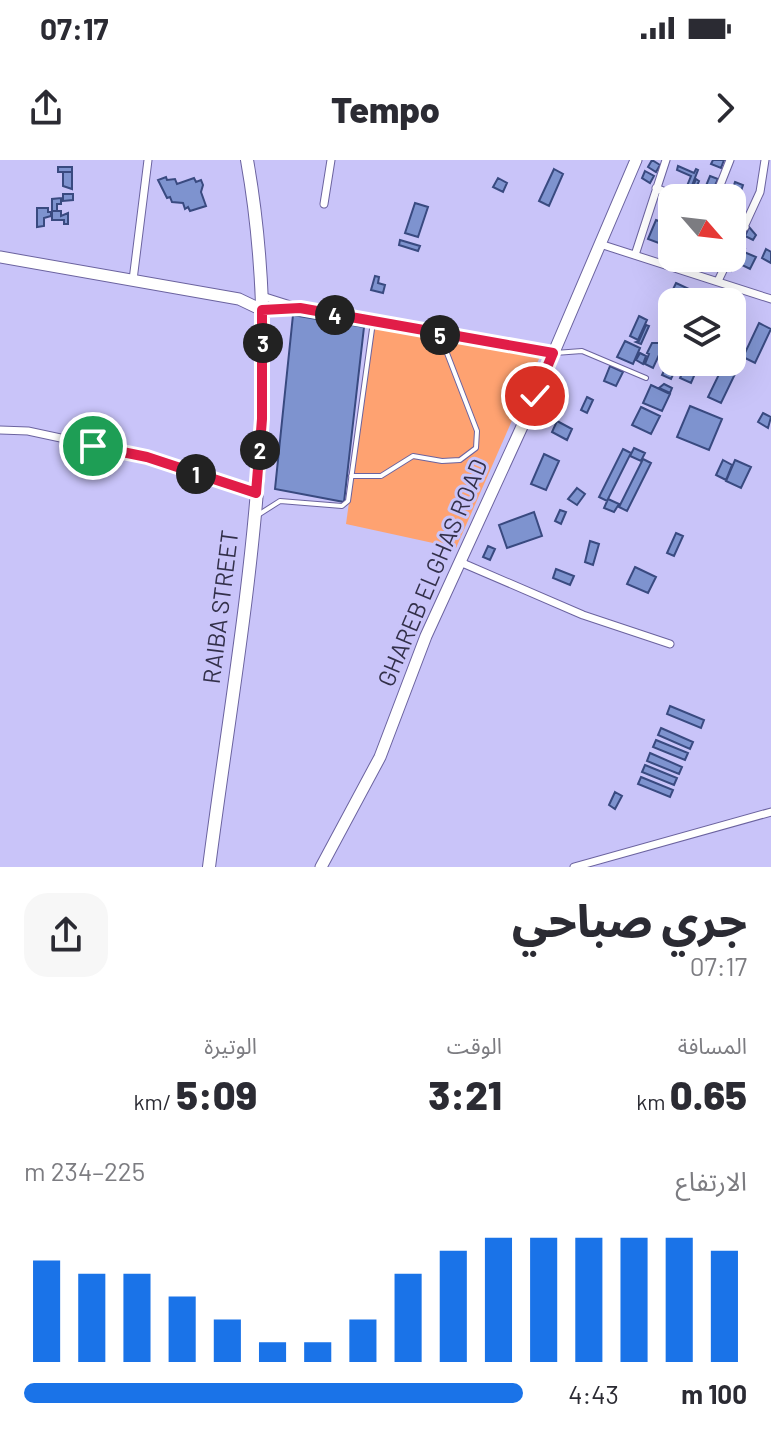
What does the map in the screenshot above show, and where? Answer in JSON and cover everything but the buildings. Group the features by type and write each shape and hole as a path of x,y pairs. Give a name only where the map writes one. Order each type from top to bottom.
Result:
{"main road":[{"name":"RAIBA STREET","path":"209,867 234,687 262,419 262,296 247,160"},
{"name":"GHAREB ELGHAS ROAD","path":"321,867 380,757 411,670 636,160"},
{"path":"0,257 239,299 262,310"},
{"path":"239,299 262,296"}],"street":[{"path":"133,280 148,160"},
{"path":"324,204 331,160"},
{"path":"635,255 666,160"},
{"path":"721,184 730,160"},
{"path":"746,225 762,186 765,160"},
{"path":"600,244 769,298 771,286"},
{"path":"718,281 722,272"},
{"path":"262,296 300,308 553,353"},
{"path":"262,310 300,308"},
{"path":"0,430 28,431 135,454 256,493"},
{"path":"460,562 583,615 670,644"},
{"path":"574,867 771,812"}],"lane":[{"path":"253,519 280,501 345,504 373,322"},
{"path":"351,476 381,476 413,456 442,461 460,460 476,448 477,431 440,335"},
{"path":"553,353 582,351 646,378"}],"shaded area":[{"path":"373,328 542,352 456,548 346,524"}],"route":[{"path":"93,446 147,457 256,493 262,419 262,310 300,308 553,353 535,396"}]}
